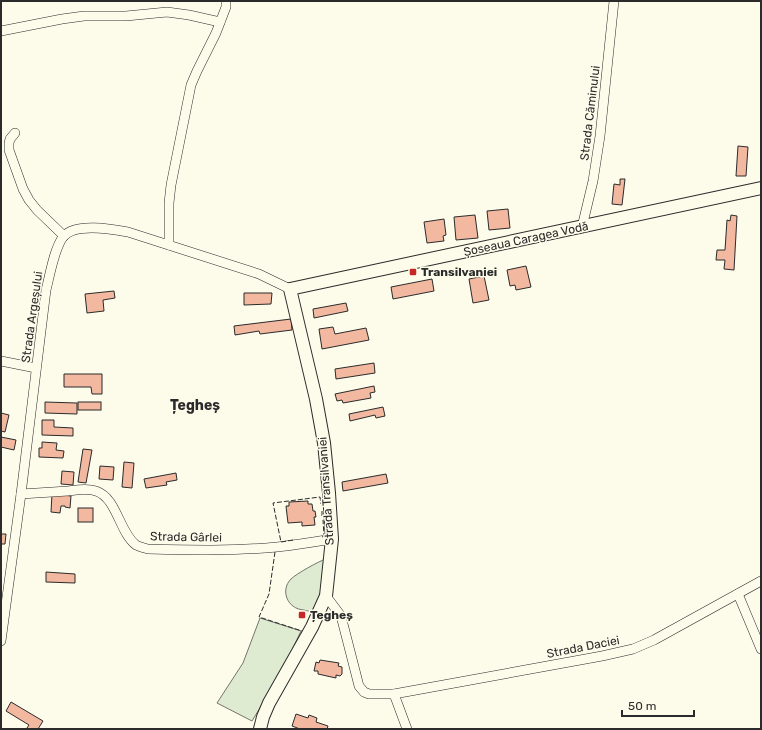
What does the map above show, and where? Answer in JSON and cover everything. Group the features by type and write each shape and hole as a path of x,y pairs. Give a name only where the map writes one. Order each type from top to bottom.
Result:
{"street":[{"path":"169,245 169,203 171,185 191,85 216,33 226,7 226,1"},
{"name":"Strada Căminului","path":"582,227 593,181 600,136 614,1"},
{"path":"1,31 84,16 126,16 167,12 220,22"},
{"path":"15,133 10,138 9,150 23,189 37,210 64,236 75,230 91,227 128,232 259,274 290,289"},
{"name":"Șoseaua Caragea Vodă","path":"290,289 761,188"},
{"name":"Strada Argeșului","path":"1,635 21,494 46,290 59,244 64,236"},
{"name":"Strada Transilvaniei","path":"260,729 269,703 312,627 326,596 332,539 324,443 316,399 290,289"},
{"path":"1,361 36,368"},
{"name":"Strada Gârlei","path":"21,494 82,490 96,491 104,495 109,501 126,532 136,545 148,549 196,550 277,547 332,539"},
{"name":"Strada Daciei","path":"326,596 341,616 359,686 364,692 369,694 394,694 633,649 660,637 761,581"},
{"path":"738,594 761,649"},
{"path":"394,694 407,729"}],"green space":[{"path":"326,559 322,586 316,605 312,610 308,611 298,609 293,606 287,598 286,588 288,583 298,574"},
{"path":"260,618 301,631 280,675 252,721 217,703 243,663"}],"building":[{"path":"738,146 748,147 746,176 736,176"},
{"path":"620,179 625,179 622,205 612,204 614,184 620,185"},
{"path":"508,209 510,228 489,230 487,211"},
{"path":"475,215 478,238 456,240 454,217"},
{"path":"731,215 737,216 734,270 724,269 725,260 716,260 717,250 725,250 727,220 730,221"},
{"path":"444,219 446,235 443,236 444,241 427,243 424,222"},
{"path":"526,266 531,287 516,290 515,285 510,286 507,270"},
{"path":"484,276 489,300 473,303 469,279"},
{"path":"432,279 434,291 393,299 391,287"},
{"path":"114,291 115,298 103,300 104,311 87,313 85,294"},
{"path":"244,293 272,293 271,304 244,305"},
{"path":"346,303 348,311 314,318 313,309"},
{"path":"291,319 292,330 260,334 259,331 235,335 234,326"},
{"path":"333,327 335,334 366,328 369,340 322,349 319,329"},
{"path":"374,363 375,373 336,379 335,369"},
{"path":"64,374 102,374 102,394 92,394 91,387 64,387"},
{"path":"374,386 375,392 370,393 371,398 343,403 342,400 337,401 335,394"},
{"path":"45,402 77,403 77,414 45,413"},
{"path":"78,402 101,402 101,410 78,410"},
{"path":"383,407 385,416 376,418 375,415 350,421 349,414"},
{"path":"1,413 9,415 5,432 1,431"},
{"path":"42,420 54,420 54,427 73,428 73,436 42,435"},
{"path":"1,437 16,440 14,450 1,447"},
{"path":"42,442 57,443 56,450 64,451 63,458 39,457 39,448 42,448"},
{"path":"83,449 92,450 86,483 78,482"},
{"path":"124,462 134,463 132,488 122,487"},
{"path":"100,466 114,467 113,480 99,479"},
{"path":"62,471 74,472 73,485 61,484"},
{"path":"176,473 177,480 166,482 167,485 146,488 144,479"},
{"path":"386,474 388,483 343,491 342,482"},
{"path":"52,494 71,496 70,508 61,506 60,513 51,512"},
{"path":"308,501 308,504 312,504 313,511 315,511 315,525 302,526 302,522 288,523 286,506 289,506 289,502"},
{"path":"78,508 93,508 93,522 78,522"},
{"path":"1,534 6,534 5,544 1,544"},
{"path":"46,572 75,574 75,583 46,582"},
{"path":"320,660 339,663 338,666 342,667 342,674 340,676 336,675 336,678 318,674 318,671 314,671 316,662 319,663"},
{"path":"11,702 43,721 38,729 27,728 29,725 6,711"},
{"path":"296,714 308,718 309,715 317,718 316,722 328,726 327,729 300,729 292,726"}],"fence":[{"path":"293,540 281,542 273,503 320,497 321,504"},
{"path":"322,511 322,517"},
{"path":"322,537 324,536 323,520"},
{"path":"275,552 269,594 259,617 302,631"}],"place":[{"name":"Transilvaniei","path":"413,272"},
{"name":"Țegheș","path":"302,615"}],"district":[{"name":"Țegheș","path":"195,405"}]}
